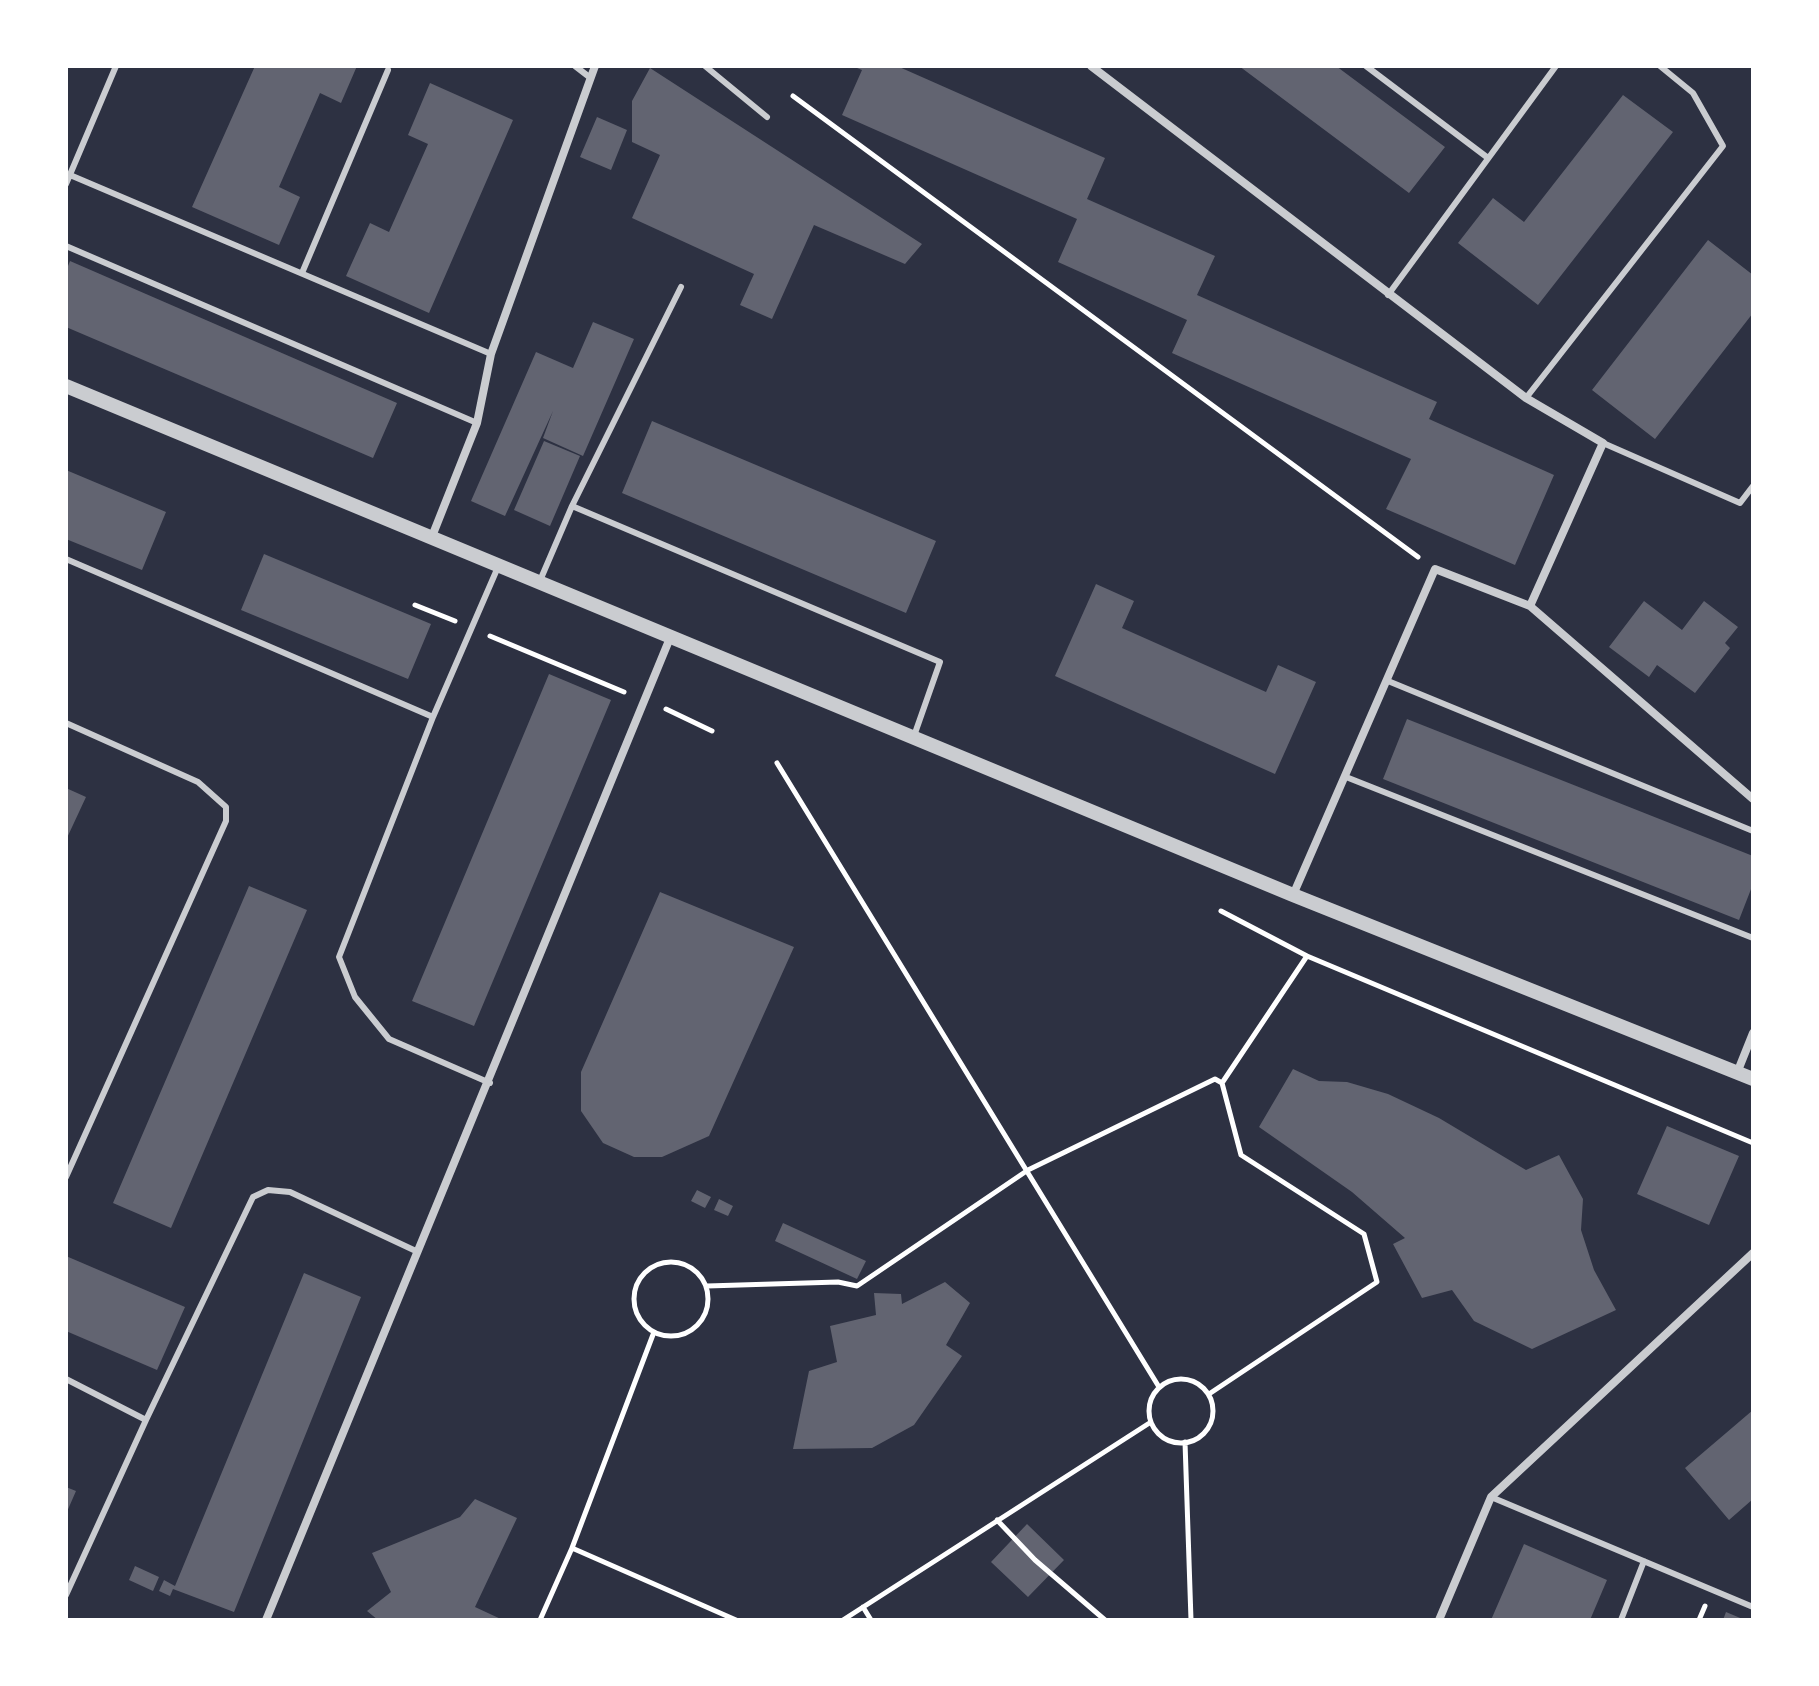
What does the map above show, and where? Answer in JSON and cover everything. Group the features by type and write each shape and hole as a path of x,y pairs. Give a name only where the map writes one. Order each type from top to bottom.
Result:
{"street":[{"path":"430,539 477,423 491,354 588,76 595,66"},
{"path":"1091,66 1526,398 1603,443 1530,606"},
{"path":"66,386 1293,895 1753,1079"},
{"path":"1293,895 1435,569 1530,606 1753,799"},
{"path":"266,1620 490,1083 670,638"},
{"path":"1737,1073 1753,1033"},
{"path":"1439,1620 1491,1497 1753,1253"}],"lane":[{"path":"66,184 116,66"},
{"path":"575,66 588,76"},
{"path":"705,66 767,117"},
{"path":"1366,66 1488,158"},
{"path":"1388,295 1556,66"},
{"path":"1526,398 1723,146 1693,93 1660,66"},
{"path":"302,273 388,70"},
{"path":"70,175 491,354"},
{"path":"66,246 477,423"},
{"path":"539,583 572,506 681,287"},
{"path":"1603,443 1740,503 1753,486"},
{"path":"572,506 940,662 914,736"},
{"path":"66,559 433,717"},
{"path":"490,1083 389,1039 355,997 339,957 433,717 498,567"},
{"path":"1388,681 1753,831"},
{"path":"66,723 198,782 226,807 226,821 66,1177"},
{"path":"1346,777 1753,938"},
{"path":"66,1595 253,1197 268,1190 290,1192 420,1253"},
{"path":"66,1379 146,1420"},
{"path":"1491,1497 1753,1607"},
{"path":"1621,1620 1644,1561"}],"path":[{"path":"793,96 1435,569"},
{"path":"415,605 626,693"},
{"path":"666,709 712,731"},
{"path":"777,763 1159,1387"},
{"path":"1221,911 1307,956 1753,1143"},
{"path":"1222,1083 1307,956"},
{"path":"707,1286 838,1282 857,1286 1028,1170 1215,1079 1222,1083 1241,1155 1364,1234 1377,1282 1209,1394"},
{"path":"667,1261 679,1262 700,1275 707,1286 707,1312 700,1323 679,1336 654,1332 637,1316 634,1292 645,1271 667,1261"},
{"path":"540,1620 572,1548 654,1332"},
{"path":"1185,1379 1203,1387 1209,1394 1213,1404 1210,1424 1204,1434 1185,1442 1165,1438 1151,1422 1150,1404 1159,1387 1185,1379"},
{"path":"843,1620 1151,1422"},
{"path":"1185,1442 1191,1620"},
{"path":"997,1520 1035,1560 1105,1620"},
{"path":"572,1548 736,1620"},
{"path":"863,1607 871,1620"}],"building":[{"path":"255,66 357,66 341,103 320,93 279,187 300,197 279,245 192,207"},
{"path":"852,66 897,66 1105,158 1087,199 1215,256 1197,295 1437,402 1429,419 1554,475 1515,565 1386,509 1411,459 1172,353 1187,320 1058,262 1077,219 842,115 862,70"},
{"path":"1239,66 1336,66 1445,147 1409,193"},
{"path":"650,68 922,244 905,264 814,225 772,319 740,305 754,274 632,218 660,155 632,142 632,101"},
{"path":"430,83 513,120 429,313 346,276 370,223 389,232 428,144 408,135"},
{"path":"1623,95 1673,132 1538,305 1458,243 1493,198 1524,222"},
{"path":"597,117 627,130 611,170 580,157"},
{"path":"1708,240 1753,275 1753,313 1655,439 1592,390"},
{"path":"70,261 397,403 373,458 66,327 66,271"},
{"path":"593,322 634,339 583,456 543,438 553,411 505,516 471,501 536,352 573,368"},
{"path":"652,421 936,541 906,613 622,493"},
{"path":"544,441 580,456 550,526 514,510"},
{"path":"66,470 166,512 142,570 66,539"},
{"path":"264,554 431,624 408,679 241,610"},
{"path":"1096,584 1134,601 1122,628 1266,692 1278,665 1316,682 1275,774 1055,676"},
{"path":"1644,601 1682,630 1704,601 1738,627 1725,643 1730,648 1695,693 1657,665 1649,677 1609,647"},
{"path":"549,674 611,700 474,1026 412,1001"},
{"path":"1407,719 1753,856 1753,884 1739,920 1383,779"},
{"path":"66,788 86,797 66,840"},
{"path":"249,886 307,910 171,1228 113,1203"},
{"path":"660,892 794,947 709,1136 662,1157 634,1157 603,1143 581,1111 581,1072"},
{"path":"1293,1069 1319,1081 1347,1082 1388,1094 1439,1118 1526,1170 1559,1155 1583,1199 1581,1230 1594,1270 1616,1310 1532,1349 1474,1321 1452,1290 1422,1298 1393,1244 1405,1238 1352,1192 1259,1127"},
{"path":"1667,1126 1739,1156 1709,1225 1637,1194"},
{"path":"697,1190 711,1197 705,1208 691,1201"},
{"path":"719,1199 733,1206 728,1216 714,1210"},
{"path":"783,1223 866,1261 857,1279 775,1241"},
{"path":"66,1256 185,1307 157,1370 66,1331"},
{"path":"304,1273 361,1297 234,1612 173,1589 170,1596 159,1591 164,1580 175,1586"},
{"path":"945,1282 970,1303 946,1345 962,1356 914,1425 872,1448 793,1449 809,1371 837,1362 830,1326 876,1315 874,1293 901,1294 902,1304"},
{"path":"1753,1410 1753,1499 1729,1520 1685,1468"},
{"path":"66,1487 76,1491 66,1514"},
{"path":"475,1499 517,1518 475,1607 503,1620 378,1620 367,1611 391,1592 372,1553 460,1517"},
{"path":"1027,1524 1064,1560 1028,1597 991,1562"},
{"path":"1524,1544 1607,1580 1590,1620 1491,1620"},
{"path":"135,1566 159,1577 153,1591 129,1580"},
{"path":"1726,1612 1745,1620 1723,1620"}]}
